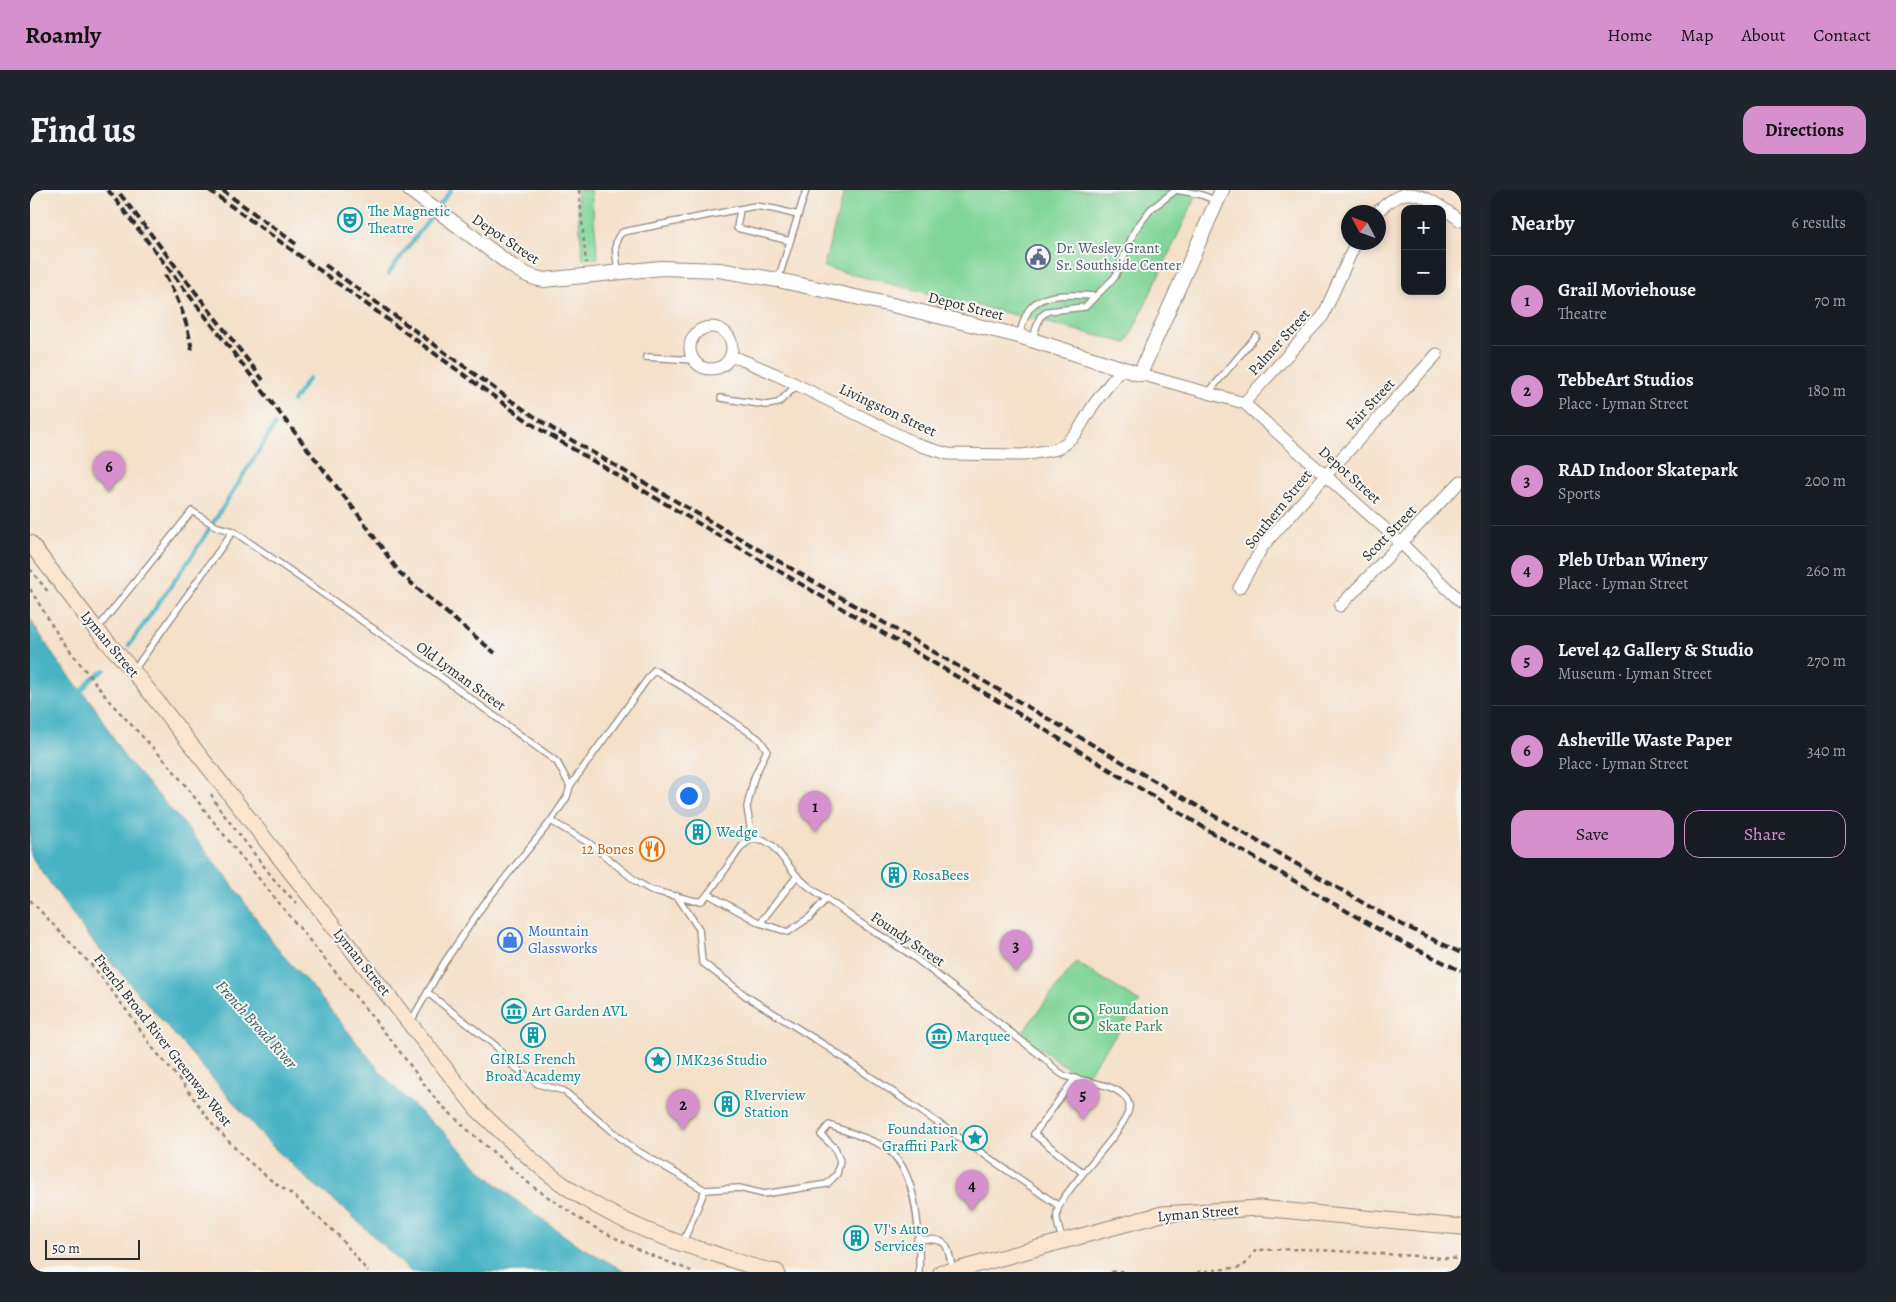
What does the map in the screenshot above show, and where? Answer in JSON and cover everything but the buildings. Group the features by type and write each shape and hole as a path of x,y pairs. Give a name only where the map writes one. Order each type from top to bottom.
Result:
{"main road":[{"name":"Lyman Street","path":"30,543 96,629 133,671 476,1109 520,1150 555,1178 616,1217 651,1233 682,1244 777,1272"},
{"name":"Lyman Street","path":"947,1271 1162,1214 1259,1208 1461,1227"}],"street":[{"name":"Depot Street","path":"415,194 512,266 531,277 544,280 661,268 710,269 778,280 901,307 1019,336 1121,369 1244,403 1401,543 1461,602"},
{"path":"1384,205 1390,200 1409,194 1432,201 1461,221"},
{"path":"1140,374 1220,196"},
{"name":"Palmer Street","path":"1244,403 1323,316 1352,250"},
{"path":"713,327 722,330 729,336 732,345 730,357 719,368 710,369 701,366 694,360 690,351 691,342 696,334 704,328 713,327"},
{"name":"Fair Street","path":"1326,475 1437,354"},
{"name":"Livingston Street","path":"730,357 740,359 797,385 921,446 948,454 1023,455 1057,449 1068,442 1077,432 1094,404 1121,369"},
{"name":"Southern Street","path":"1239,588 1263,546 1326,475"},
{"name":"Scott Street","path":"1340,606 1461,481"}],"lane":[{"path":"778,280 806,190"},
{"path":"1032,340 1040,317 1048,311 1084,307 1115,277 1135,230 1151,209 1176,190 1220,196"},
{"path":"618,272 616,242 619,234 623,232 755,206 798,215"},
{"path":"740,208 736,228 790,241"},
{"path":"1019,336 1031,307 1041,300 1074,295 1094,296"},
{"path":"1208,393 1256,336"},
{"path":"646,357 694,360"},
{"path":"721,398 766,405 778,403 797,385"},
{"path":"96,629 192,511 217,528 233,531 133,671"},
{"name":"Old Lyman Street","path":"233,531 414,657 557,762 570,786"},
{"path":"410,1023 444,963 484,904 551,821 567,797 570,786 654,670 683,687 759,740 767,750 754,778 747,807 752,839 742,846 702,901 651,890 637,882 589,842 551,821"},
{"name":"Foundy Street","path":"752,839 764,840 773,846 797,876 808,886 862,924 910,954 1056,1070 1065,1076 1094,1082 1113,1089 1124,1097 1129,1104 1129,1114 1122,1126 1082,1172 1058,1206"},
{"path":"760,923 797,876"},
{"path":"708,894 760,923 788,932 810,917 827,898"},
{"path":"677,896 699,928 702,962 746,996 826,1046 1058,1206 1057,1216 1062,1242"},
{"path":"428,993 496,1046 512,1065 538,1084 564,1091 634,1148 705,1190 739,1188 764,1194 827,1184 837,1174 840,1161 835,1148 821,1135 829,1125 881,1145 897,1158 906,1172 913,1193 919,1272"},
{"path":"1075,1078 1034,1134 1082,1172"},
{"path":"682,1244 705,1190"},
{"path":"917,1239 937,1239 943,1241 947,1247 947,1271"}],"path":[{"path":"579,190 586,261"},
{"path":"30,589 60,638 110,702"},
{"name":"French Broad River Greenway West","path":"30,900 95,970 133,1019 151,1046 184,1085 213,1124 246,1159 272,1181 293,1195 337,1234 368,1272"},
{"path":"1197,1272 1243,1267 1256,1250 1305,1249 1461,1259"},
{"path":"1111,1272 1123,1272"}],"green space":[{"path":"576,190 591,190 598,258 583,259"},
{"path":"845,190 1199,190 1127,343 823,267"},
{"name":"Foundation Skate Park","path":"1076,962 1140,1002 1084,1079 1020,1035"}],"water":[{"name":"French Broad River","path":"30,619 55,658 94,706 125,758 184,824 228,879 280,952 312,987 388,1081 424,1116 443,1131 487,1176 513,1198 576,1244 626,1272 411,1272 347,1211 305,1177 270,1144 89,937 30,855"}],"waterway":[{"path":"388,274 451,190"},
{"path":"293,401 309,378"},
{"path":"129,645 192,556 275,425"},
{"path":"79,695 91,679 105,670"}],"railway":[{"path":"108,190 360,517 399,572 495,653"},
{"path":"209,190 536,427 993,698 1234,846 1388,935 1461,971"},
{"path":"222,190 296,244"},
{"path":"120,194 263,380"},
{"path":"325,265 513,402 556,431 1365,904 1461,953"},
{"path":"165,275 182,312 192,351"}],"place":[{"name":"The Magnetic Theatre","path":"350,220"},
{"name":"Dr. Wesley Grant Sr. Southside Center","path":"1038,257"},
{"name":"Asheville Waste Paper","path":"109,492"},
{"name":"Wedge","path":"698,832"},
{"name":"Grail Moviehouse","path":"815,832"},
{"name":"12 Bones","path":"652,849"},
{"name":"RosaBees","path":"894,875"},
{"name":"Mountain Glassworks","path":"510,940"},
{"name":"RAD Indoor Skatepark","path":"1016,971"},
{"name":"Art Garden AVL","path":"514,1011"},
{"name":"Foundation Skate Park","path":"1081,1018"},
{"name":"GIRLS French Broad Academy","path":"533,1035"},
{"name":"Marquee","path":"939,1036"},
{"name":"JMK236 Studio","path":"658,1060"},
{"name":"RIverview Station","path":"727,1104"},
{"name":"Level 42 Gallery & Studio","path":"1083,1120"},
{"name":"TebbeArt Studios","path":"683,1130"},
{"name":"Foundation Graffiti Park","path":"975,1138"},
{"name":"Pleb Urban Winery","path":"972,1211"},
{"name":"VJ's Auto Services","path":"856,1238"}]}
